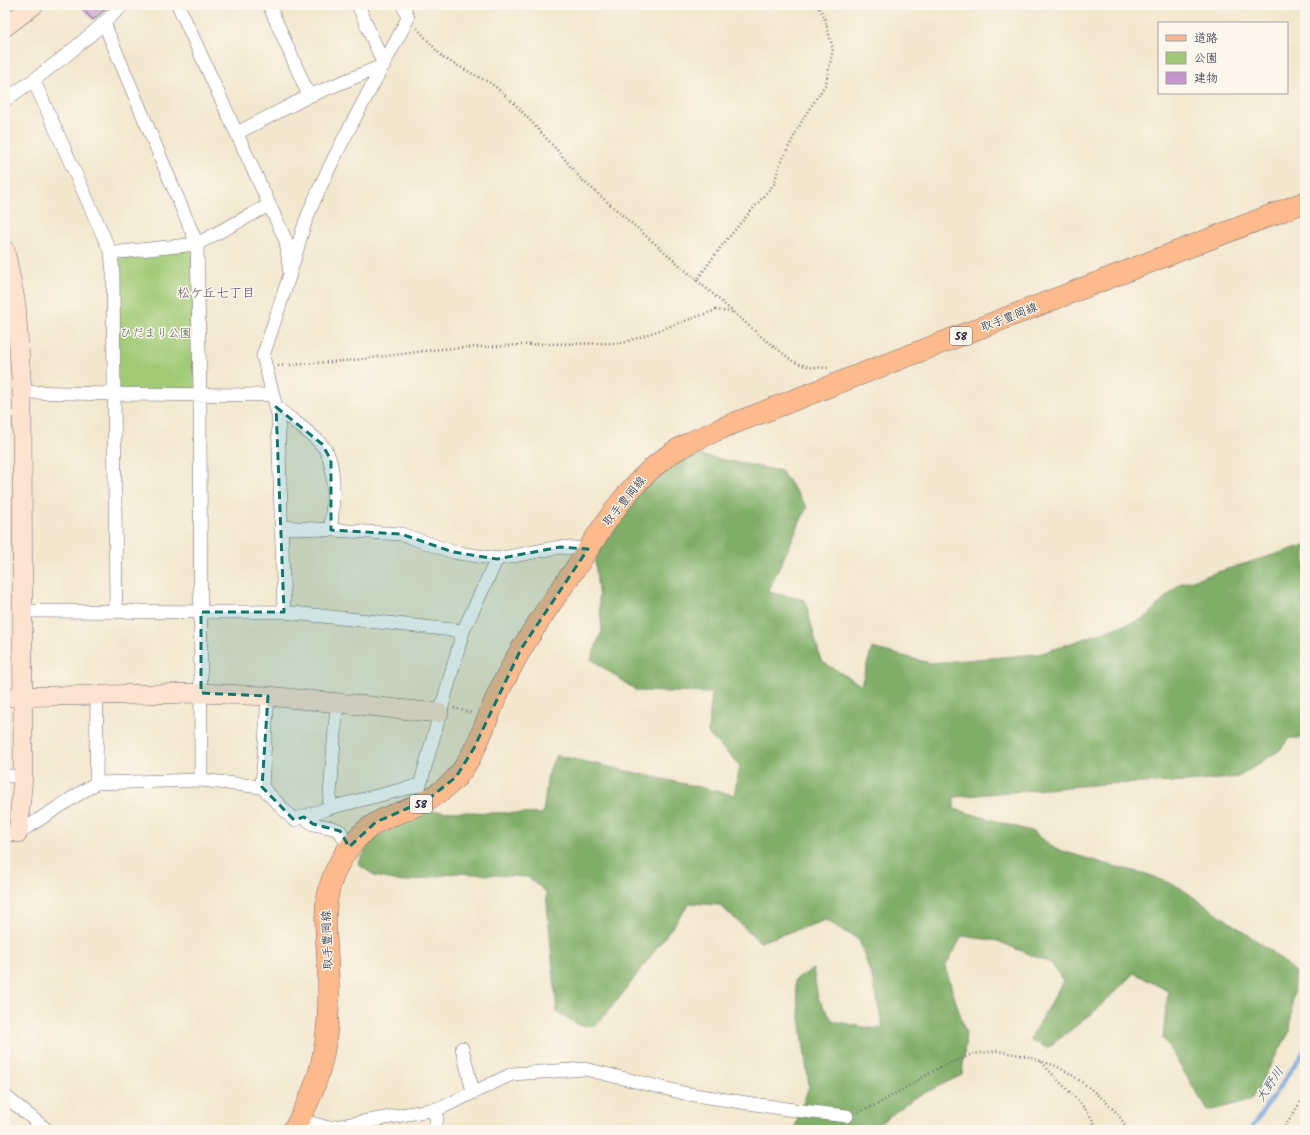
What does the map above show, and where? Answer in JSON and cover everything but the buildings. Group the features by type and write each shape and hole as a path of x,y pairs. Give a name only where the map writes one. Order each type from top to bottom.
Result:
{"main road":[{"name":"取手豊岡線","path":"296,1125 320,1074 326,1041 329,1002 325,910 333,876 349,847 376,822 427,800 439,793 456,777 474,748 501,687 521,650 613,513 638,482 662,459 727,426 1305,202"}],"street":[{"path":"5,27 34,5"},
{"path":"5,100 34,81 104,24 123,5"},
{"path":"178,5 286,241 290,274"},
{"path":"268,5 309,96"},
{"path":"358,5 384,65"},
{"path":"284,612 278,414 263,356 307,216 333,160 408,18 403,5"},
{"path":"104,24 197,244 200,394 201,780"},
{"path":"237,133 309,96 384,65"},
{"path":"34,81 111,253 113,273 116,612"},
{"path":"111,253 197,244 269,205"},
{"path":"5,250 16,304 22,392 22,611 13,697 14,776 12,834"},
{"path":"22,392 200,394 274,401 322,444 331,460 333,473 331,530"},
{"path":"282,527 401,534 453,552 498,559 560,547 588,549"},
{"path":"12,834 96,783 201,780 262,787 294,820 329,808 420,785 463,631 498,559"},
{"path":"22,611 284,612 463,631"},
{"path":"13,697 201,693 441,708"},
{"path":"96,783 97,695"},
{"path":"262,787 268,696"},
{"path":"329,808 336,702"},
{"path":"304,816 313,824 340,831 349,847"},
{"path":"462,1048 473,1092"},
{"path":"296,1125 329,1128 441,1108 512,1074 585,1069 688,1094 794,1110 847,1116"},
{"path":"5,1096 47,1130"},
{"path":"430,1110 437,1117 435,1130"}],"path":[{"path":"696,281 723,244 774,184 780,164 804,117 826,84 833,49 824,16 817,5"},
{"path":"408,18 443,58 492,84 514,104 557,150 581,179 763,338 794,362 809,367 831,368"},
{"path":"265,367 355,360 440,349 541,344 623,343 716,310 733,312"},
{"path":"441,708 478,715"},
{"path":"847,1116 878,1104 942,1066 973,1054 997,1051 1026,1056 1056,1066 1087,1086 1118,1114 1128,1130"},
{"path":"1042,1062 1050,1073 1088,1112 1097,1130"},
{"path":"1283,1130 1305,1095"}],"highlighted area":[{"path":"276,407 322,444 331,460 331,530 401,534 453,552 497,559 560,547 588,549 521,649 474,748 456,777 427,800 376,822 349,847 340,831 313,824 304,817 294,820 262,787 268,696 201,693 201,612 284,612"}],"green space":[{"name":"ひだまり公園","path":"197,244 200,394 113,394 111,253"},
{"path":"693,454 781,471 807,507 768,592 805,600 821,661 861,685 872,648 930,663 1039,654 1145,618 1179,584 1305,545 1305,738 1289,738 1280,750 1238,777 1188,782 1104,784 954,797 954,809 1034,832 1055,849 1147,874 1179,887 1266,947 1295,972 1290,1031 1251,1100 1208,1111 1163,1038 1168,991 1134,973 1093,1013 1047,1048 1030,1039 1063,981 1052,964 998,941 962,936 945,967 966,1034 962,1075 914,1098 871,1130 794,1130 809,1086 795,980 813,969 818,998 833,1021 869,1028 883,1029 874,984 859,940 826,920 760,942 720,905 690,903 621,996 596,1025 581,1026 557,1012 546,892 528,877 456,873 403,882 375,876 358,864 372,839 425,811 543,814 548,773 556,755 734,795 740,766 708,734 712,693 637,691 591,659 602,631 595,560 616,519 668,462"}],"waterway":[{"name":"大野川","path":"1250,1130 1305,1050"}],"district":[{"name":"松ケ丘七丁目","path":"216,292"}]}
